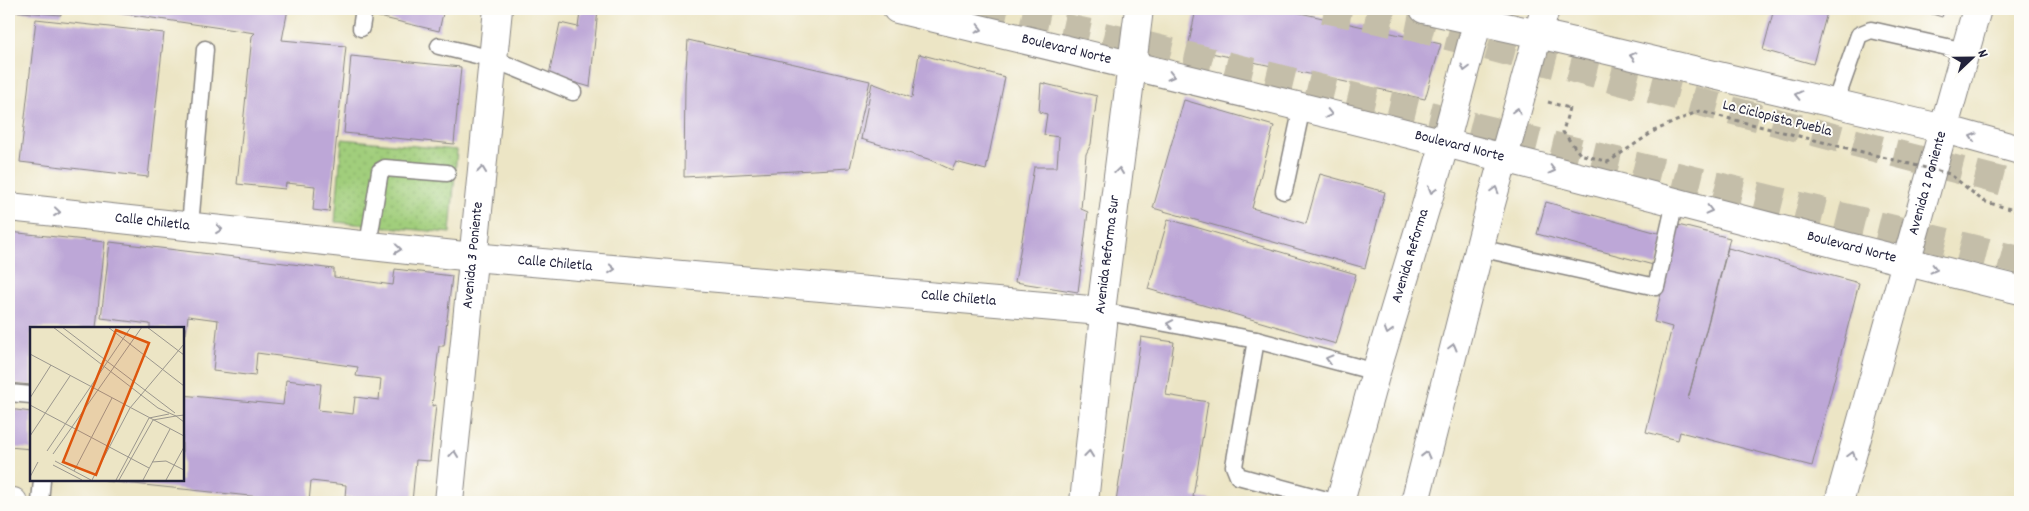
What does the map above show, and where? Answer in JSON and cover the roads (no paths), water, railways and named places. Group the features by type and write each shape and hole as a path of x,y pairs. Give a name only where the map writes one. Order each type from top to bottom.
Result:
{"main road":[{"name":"Avenida 3 Poniente","path":"449,502 498,9"},
{"name":"Boulevard Norte","path":"898,9 1445,143 2020,290"},
{"name":"Avenida Reforma Sur","path":"1084,502 1103,324 1101,310 1139,9"},
{"path":"1424,9 1542,21 1835,103 1944,129 2020,150"},
{"name":"Avenida 2 Poniente","path":"1839,502 1977,9"},
{"name":"Avenida Reforma","path":"1340,502 1376,372 1445,143 1479,15"},
{"path":"1415,502 1479,248 1542,21"},
{"name":"Calle Chiletla","path":"9,207 473,257 1101,310"}],"lane":[{"path":"362,28 364,9"},
{"path":"1835,103 1859,35 1870,30 1965,51"},
{"path":"438,46 493,59 573,92"},
{"path":"190,226 205,49"},
{"path":"1284,191 1302,108"},
{"path":"368,245 380,171 385,168 447,173"},
{"path":"1479,248 1656,287 1674,202"},
{"path":"1101,310 1256,340 1376,372"},
{"path":"1256,340 1234,466 1235,472 1238,476 1334,502"},
{"path":"9,393 30,395"},
{"path":"40,502 42,481"}],"tunnel":[{"path":"980,9 1131,42 2020,260"},
{"path":"1324,9 1417,28 2020,186"}]}
